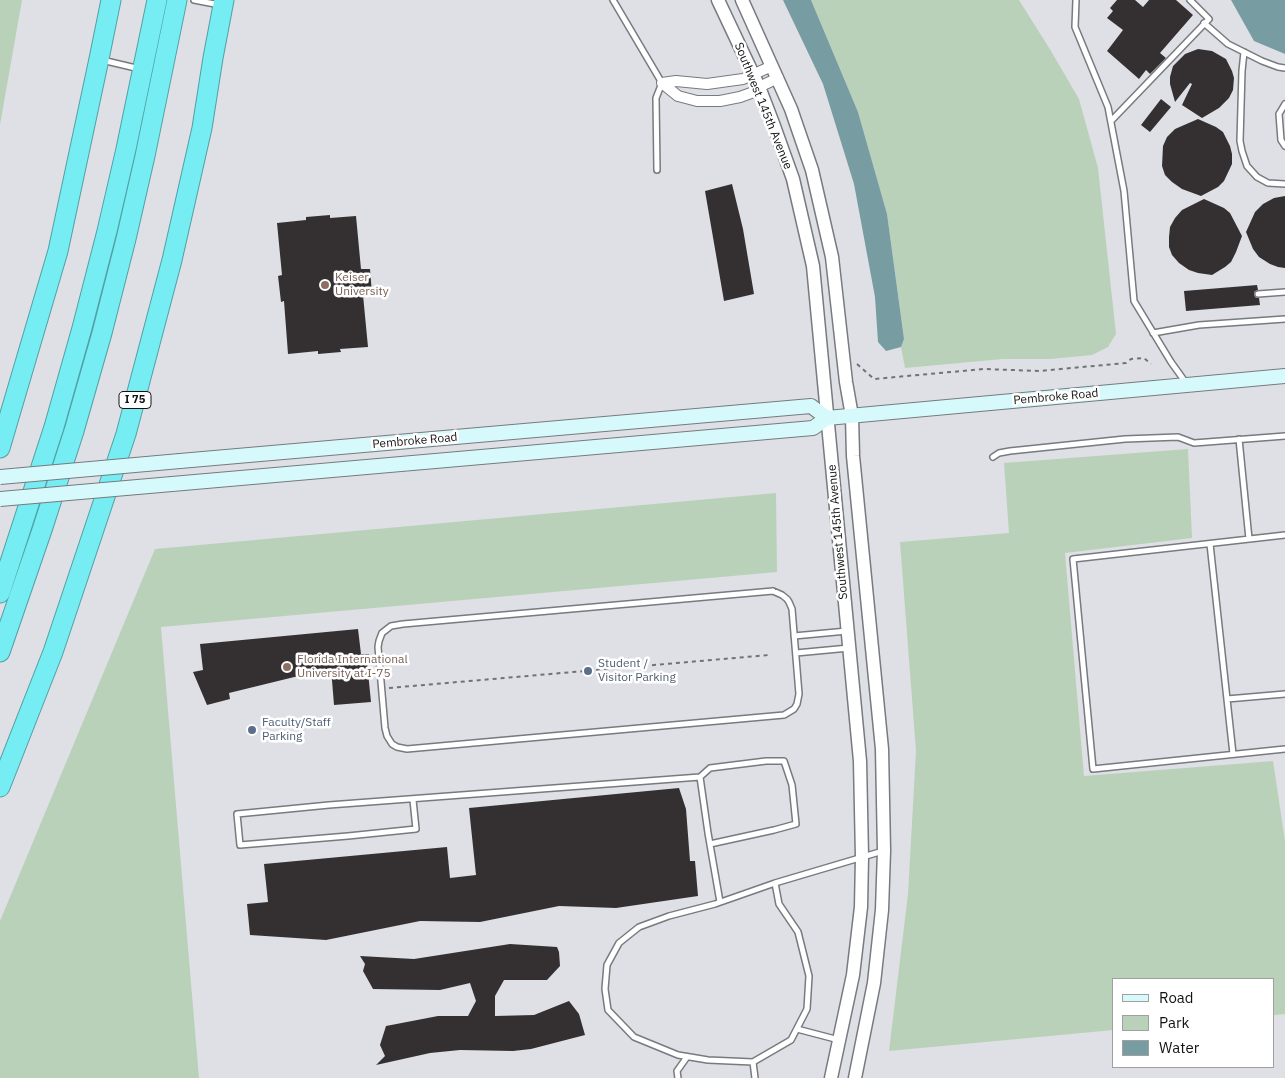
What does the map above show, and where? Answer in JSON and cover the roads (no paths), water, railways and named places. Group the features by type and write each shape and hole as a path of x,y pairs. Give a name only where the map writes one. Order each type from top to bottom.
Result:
{"highway":[{"path":"0,448 58,251 111,0"},
{"path":"0,593 54,427 82,328 107,231 157,0"},
{"path":"0,652 74,431 102,333 146,156 177,0"},
{"name":"I 75","path":"0,787 53,652 126,434 172,260 202,128 224,3"}],"main road":[{"name":"Pembroke Road","path":"0,499 813,428 827,418 1285,376"},
{"name":"Pembroke Road","path":"0,477 811,406 827,418"}],"street":[{"name":"Southwest 145th Avenue","path":"718,0 759,87 793,179 813,266 860,761 861,907 853,975 831,1078"},
{"name":"Southwest 145th Avenue","path":"742,0 791,109 812,170 832,257 846,382 852,416 853,456 882,749 884,850 882,910 874,983 854,1078"},
{"path":"662,82 676,81 707,84 743,79 772,66"},
{"path":"662,82 678,96 697,101 740,97 778,78"}],"lane":[{"path":"194,0 224,3"},
{"path":"613,0 662,82 656,98 657,170"},
{"path":"1076,0 1075,27 1108,107 1111,122 1124,191 1134,301 1188,386"},
{"path":"1111,122 1209,18 1190,0"},
{"path":"1204,23 1228,44 1278,67 1285,68"},
{"path":"1244,52 1240,141 1242,151 1247,166 1257,177 1268,183 1285,184"},
{"path":"99,60 143,70"},
{"path":"1285,104 1280,114 1281,140 1285,146"},
{"path":"1258,294 1285,292"},
{"path":"1154,333 1198,326 1285,319"},
{"path":"993,457 999,453 1010,451 1124,439 1178,437 1194,443 1285,436"},
{"path":"1239,439 1249,539"},
{"path":"1285,535 1073,559 1093,769 1285,749 1285,754"},
{"path":"1210,544 1233,754"},
{"path":"773,592 782,595 790,602 794,636 799,699 794,709 789,713 774,717 402,749 392,744 386,733 378,647 380,637 387,628 403,624 773,592"},
{"path":"794,636 848,631"},
{"path":"796,653 849,648"},
{"path":"1227,698 1285,694"},
{"path":"413,800 416,829 240,845 237,814 329,805 700,777 710,768 766,761 784,761 792,785 796,824 710,844"},
{"path":"700,777 720,902"},
{"path":"775,883 779,904 798,932 809,976 807,1009 791,1040 754,1062 708,1060 678,1056 634,1037 608,1010 604,989 607,965 619,943 639,927 669,916 720,902 775,883 884,850"},
{"path":"796,1029 839,1040"},
{"path":"678,1078 677,1071 688,1057"},
{"path":"754,1062 755,1078"}],"water":[{"path":"783,0 811,0 858,112 887,214 904,339 901,347 886,351 878,342 875,297 854,184 823,84"},
{"path":"1231,0 1285,0 1285,54 1254,41"}],"place":[{"name":"Keiser University","path":"325,285"},
{"name":"Florida International University at I-75","path":"287,667"},
{"name":"Student / Visitor Parking","path":"588,671"},
{"name":"Faculty/Staff Parking","path":"252,730"}]}
